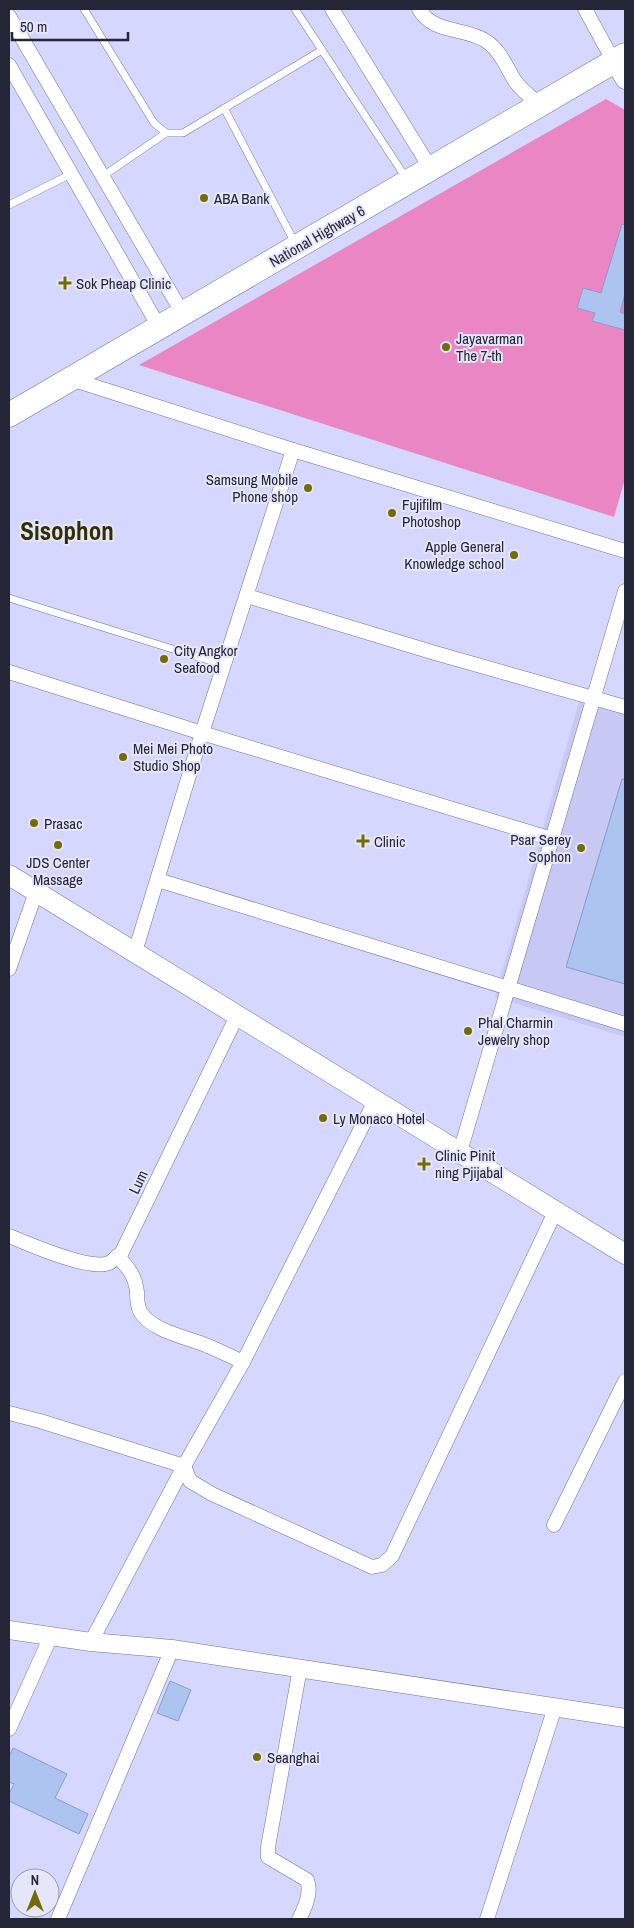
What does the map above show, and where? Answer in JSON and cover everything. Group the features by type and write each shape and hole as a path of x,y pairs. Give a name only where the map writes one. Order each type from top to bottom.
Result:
{"highway":[{"name":"National Highway 6","path":"9,415 540,105 622,66"}],"main road":[{"path":"9,875 625,1254"}],"street":[{"path":"332,9 431,169"},
{"path":"419,9 423,16 449,31 471,34 487,41 505,62 516,83 540,105"},
{"path":"584,9 622,66"},
{"path":"9,16 183,314"},
{"path":"9,66 159,327"},
{"path":"71,378 293,450 625,551"},
{"path":"135,952 202,733 293,450"},
{"path":"460,1152 625,591"},
{"path":"247,596 435,653 625,707"},
{"path":"9,672 202,733 552,839"},
{"path":"158,880 625,1024"},
{"path":"9,969 36,892"},
{"name":"Lum","path":"117,1256 121,1254 237,1016"},
{"path":"90,1642 184,1466 244,1362 375,1101"},
{"path":"184,1466 190,1481 212,1494 372,1566 382,1565 392,1556 555,1212"},
{"path":"9,1236 63,1257 91,1264 108,1263 117,1256 128,1267 135,1279 140,1313 148,1320 166,1331 207,1345 244,1362"},
{"path":"554,1525 625,1381"},
{"path":"9,1413 184,1466"},
{"path":"9,1630 90,1642 172,1649 625,1718"},
{"path":"9,1729 51,1636"},
{"path":"58,1919 172,1649"},
{"path":"299,1919 306,1906 310,1886 307,1880 268,1857 268,1847 300,1668"},
{"path":"487,1919 555,1707"}],"lane":[{"path":"84,9 154,123 166,133"},
{"path":"295,9 408,183"},
{"path":"103,176 166,133 183,132 322,50"},
{"path":"224,108 298,247"},
{"path":"9,204 71,174"},
{"path":"9,598 224,665"}],"shaded area":[{"path":"606,99 625,110 625,479 614,517 139,365"},
{"name":"Psar Serey Sophon","path":"583,688 625,700 625,1037 495,997"}],"building":[{"path":"622,224 625,225 625,294 620,312 625,314 625,330 592,321 595,313 577,308 583,288 601,293"},
{"path":"622,779 625,779 625,984 566,967"},
{"path":"170,1681 191,1690 178,1721 157,1713"},
{"path":"13,1748 67,1774 55,1798 88,1814 79,1834 9,1801 9,1794 14,1784 9,1782 9,1757"}],"place":[{"name":"ABA Bank","path":"204,198"},
{"name":"Sok Pheap Clinic","path":"65,283"},
{"name":"Jayavarman The 7-th","path":"446,347"},
{"name":"Samsung Mobile Phone shop","path":"308,488"},
{"name":"Fujifilm Photoshop","path":"392,513"},
{"name":"Apple General Knowledge school","path":"514,555"},
{"name":"City Angkor Seafood","path":"164,659"},
{"name":"Mei Mei Photo Studio Shop","path":"123,757"},
{"name":"Prasac","path":"34,823"},
{"name":"Clinic","path":"363,841"},
{"name":"JDS Center Massage","path":"58,845"},
{"name":"Psar Serey Sophon","path":"581,848"},
{"name":"Phal Charmin Jewelry shop","path":"468,1031"},
{"name":"Ly Monaco Hotel","path":"323,1118"},
{"name":"Clinic Pinit ning Pjijabal","path":"424,1164"},
{"name":"Seanghai","path":"257,1757"}],"district":[{"name":"Sisophon","path":"67,531"}]}
